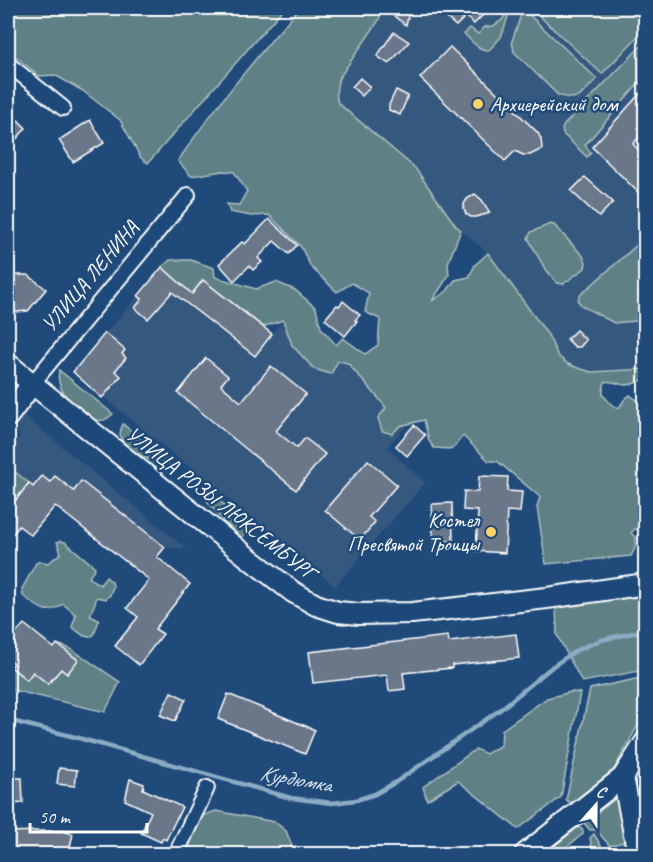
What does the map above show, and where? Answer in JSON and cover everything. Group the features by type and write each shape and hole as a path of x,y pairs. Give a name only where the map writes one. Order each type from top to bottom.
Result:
{"main road":[{"name":"УЛИЦА РОЗЫ ЛЮКСЕМБУРГ","path":"8,364 276,579 316,604 338,612 412,613 645,584"},
{"name":"УЛИЦА ЛЕНИНА","path":"8,416 32,384"},
{"path":"525,855 623,777 645,741"},
{"path":"623,777 638,855"}],"street":[{"path":"8,64 63,108"},
{"name":"УЛИЦА ЛЕНИНА","path":"32,384 188,195"},
{"path":"176,855 207,788"}],"shaded area":[{"path":"378,8 645,8 645,369 591,372 568,364 558,356 548,335 488,253 456,226 415,168 337,102 335,95 339,78 379,20 381,12"},
{"path":"162,267 192,294 203,280 272,334 283,320 327,356 343,338 428,402 387,447 425,483 335,586 73,372"},
{"path":"22,414 187,549 165,547 82,481 69,496 64,483 55,476 50,482 42,476 33,487 8,466 8,451 19,437 16,415"}],"green space":[{"path":"8,8 284,8 148,163 141,158 120,120 83,91 55,75 39,76 8,50"},
{"path":"299,8 355,8 363,12 369,8 378,8 381,12 379,20 339,78 336,97 338,103 415,168 461,230 448,263 449,275 432,301 447,291 455,280 469,277 475,265 488,253 548,335 558,356 568,364 591,372 645,369 643,380 625,385 605,382 603,389 603,395 612,405 619,408 630,395 642,404 645,410 645,546 644,530 635,529 631,533 636,538 631,556 546,564 537,507 540,497 497,461 489,461 463,436 452,449 434,448 429,441 424,420 400,426 392,434 382,431 378,418 386,408 348,363 338,361 331,374 314,369 292,345 283,320 263,327 203,280 192,294 162,267 170,260 191,260 214,268 215,277 256,289 276,282 295,290 316,308 321,328 336,345 343,338 365,354 378,345 380,319 365,312 369,293 352,283 337,292 311,267 301,247 269,215 251,216 230,212 227,204 239,205 247,191 234,172 223,171 191,176 178,161 221,102"},
{"path":"507,8 511,8 501,37 489,50 479,47 464,34 470,28 478,34 485,27 493,26 502,20"},
{"path":"531,8 645,8 645,29 602,74"},
{"path":"523,9 597,79 579,97 569,98 558,95 514,52 512,41"},
{"path":"645,42 645,78 585,145 591,153 587,157 563,134 564,125"},
{"path":"550,224 554,225 586,262 585,268 563,284 557,283 544,267 528,238 531,232"},
{"path":"645,238 645,320 614,323 582,306 578,301 579,296"},
{"path":"59,370 113,414 105,420 95,420 75,405 60,387"},
{"path":"123,424 170,464 166,468 129,448 120,437"},
{"path":"8,466 29,483 8,510"},
{"path":"207,491 251,526 242,538 225,523 204,497"},
{"path":"57,542 65,542 95,567 89,578 100,585 106,577 112,582 113,587 106,599 97,597 90,616 99,620 94,635 89,637 72,627 76,615 63,604 52,610 42,609 23,596 22,589 36,563 40,561 48,563 61,553"},
{"path":"645,596 645,670 582,682 557,635 556,607"},
{"path":"57,644 71,649 120,682 105,712 8,689 8,658 14,663 11,667 26,679 33,672 48,684 61,669 67,674 77,660"},
{"path":"645,677 645,712 613,771 584,798 573,804 566,800 590,689"},
{"path":"571,692 580,693 561,797 518,829 458,781 427,800 423,787 476,749 486,754 501,745 502,730 547,698"},
{"path":"615,799 621,804 626,841 610,846 596,830 590,830 584,823"},
{"path":"216,811 275,822 286,831 295,854 185,854 201,816"},
{"path":"578,827 583,830 583,834 558,854 544,854"},
{"path":"594,834 604,851 603,854 593,854 590,838"}],"building":[{"path":"383,8 410,8 406,25"},
{"path":"435,8 490,8 474,24 466,16 456,26"},
{"path":"394,32 409,42 389,64 377,56"},
{"name":"Архиерейский дом","path":"450,47 538,133 542,149 530,155 523,155 515,151 505,161 420,78"},
{"path":"360,78 370,87 362,96 352,87"},
{"path":"645,88 645,130 633,144 645,157 645,199 592,147"},
{"path":"396,90 408,96 400,115 389,110"},
{"path":"14,116 26,128 8,149 8,123"},
{"path":"90,120 104,143 73,162 59,140"},
{"path":"585,177 613,202 599,217 571,191"},
{"path":"475,194 490,213 476,217 466,214 464,204"},
{"path":"269,219 297,245 289,254 274,241 258,258 262,262 253,270 249,266 234,281 219,264 242,242 245,244"},
{"path":"162,267 192,294 203,280 272,334 255,356 172,292 148,319 135,308 142,299 138,296"},
{"path":"8,275 28,275 46,289 28,311 16,312 8,306"},
{"path":"343,301 360,315 345,336 325,319"},
{"path":"576,330 586,340 580,347 575,347 567,339"},
{"path":"105,333 125,350 122,354 126,358 115,371 121,376 102,398 73,372"},
{"path":"206,358 228,376 221,385 241,402 271,366 306,394 276,431 297,448 305,438 325,454 296,490 178,393"},
{"path":"414,425 425,435 407,456 396,446"},
{"path":"368,460 397,485 369,517 375,522 360,540 325,510"},
{"path":"42,476 50,482 55,476 74,491 81,481 165,547 157,557 190,584 155,629 163,634 139,665 115,646 138,617 127,608 149,580 55,506 31,535 19,526 8,540 8,510 29,483 33,487"},
{"name":"Костел Пресвятой Троицы","path":"479,476 508,477 507,491 522,492 520,512 507,511 505,553 476,551 478,511 463,510 464,491 478,492"},
{"path":"452,503 453,541 433,542 432,504"},
{"path":"24,624 54,648 57,644 78,660 67,674 61,669 48,684 33,672 27,680 11,667 14,663 8,658 8,626 16,633"},
{"path":"516,634 519,658 403,673 405,689 389,691 387,675 313,683 309,652 448,636 449,642"},
{"path":"171,692 186,699 175,721 160,715"},
{"path":"228,694 315,730 305,754 218,719"},
{"path":"59,768 77,770 75,786 57,784"},
{"path":"8,778 22,778 23,803 8,804"},
{"path":"130,779 144,784 143,789 182,807 166,840 163,838 161,842 141,833 151,812 125,800"},
{"path":"62,831 73,834 68,855 10,855 9,832"}],"waterway":[{"name":"Курдюмка","path":"8,720 291,798 332,803 356,800 375,794 396,782 501,709 553,666 577,650 601,640 646,630"}],"place":[{"name":"Архиерейский дом","path":"478,104"},
{"name":"Костел Пресвятой Троицы","path":"491,532"}]}
